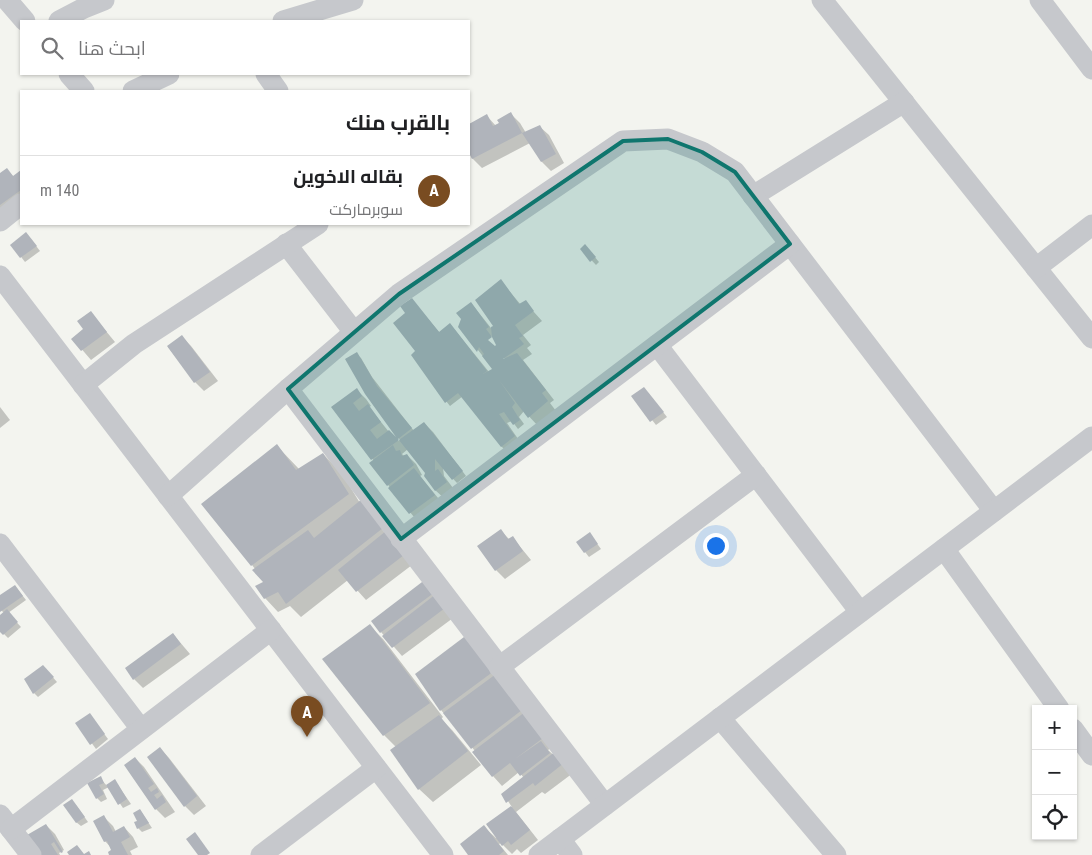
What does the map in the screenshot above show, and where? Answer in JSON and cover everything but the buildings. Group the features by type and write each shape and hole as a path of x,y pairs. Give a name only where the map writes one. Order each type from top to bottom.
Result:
{"street":[{"path":"7,0 24,20"},
{"path":"60,20 104,0"},
{"path":"287,20 353,0"},
{"path":"822,0 1092,338"},
{"path":"1040,0 1092,69"},
{"path":"71,75 83,90"},
{"path":"135,90 167,75"},
{"path":"267,75 277,90"},
{"path":"753,196 904,102"},
{"path":"168,496 399,294 623,141 668,139 702,152 735,172 994,511"},
{"path":"0,222 20,205"},
{"path":"83,385 134,344 316,225"},
{"path":"1036,268 1092,225"},
{"path":"286,244 354,332"},
{"path":"401,539 790,244"},
{"path":"0,276 443,855"},
{"path":"657,345 860,612"},
{"path":"288,390 605,805"},
{"path":"539,855 566,847 605,805 1092,436"},
{"path":"499,667 756,474"},
{"path":"0,544 141,729"},
{"path":"944,549 1056,705"},
{"path":"31,855 5,822 141,729 271,630"},
{"path":"720,718 836,855"},
{"path":"1077,734 1092,755"},
{"path":"261,855 376,768"}],"highlighted area":[{"path":"668,139 702,152 735,172 790,244 401,539 288,389 399,294 623,141"}],"place":[{"name":"بقاله الاخوين","path":"307,737"}]}
